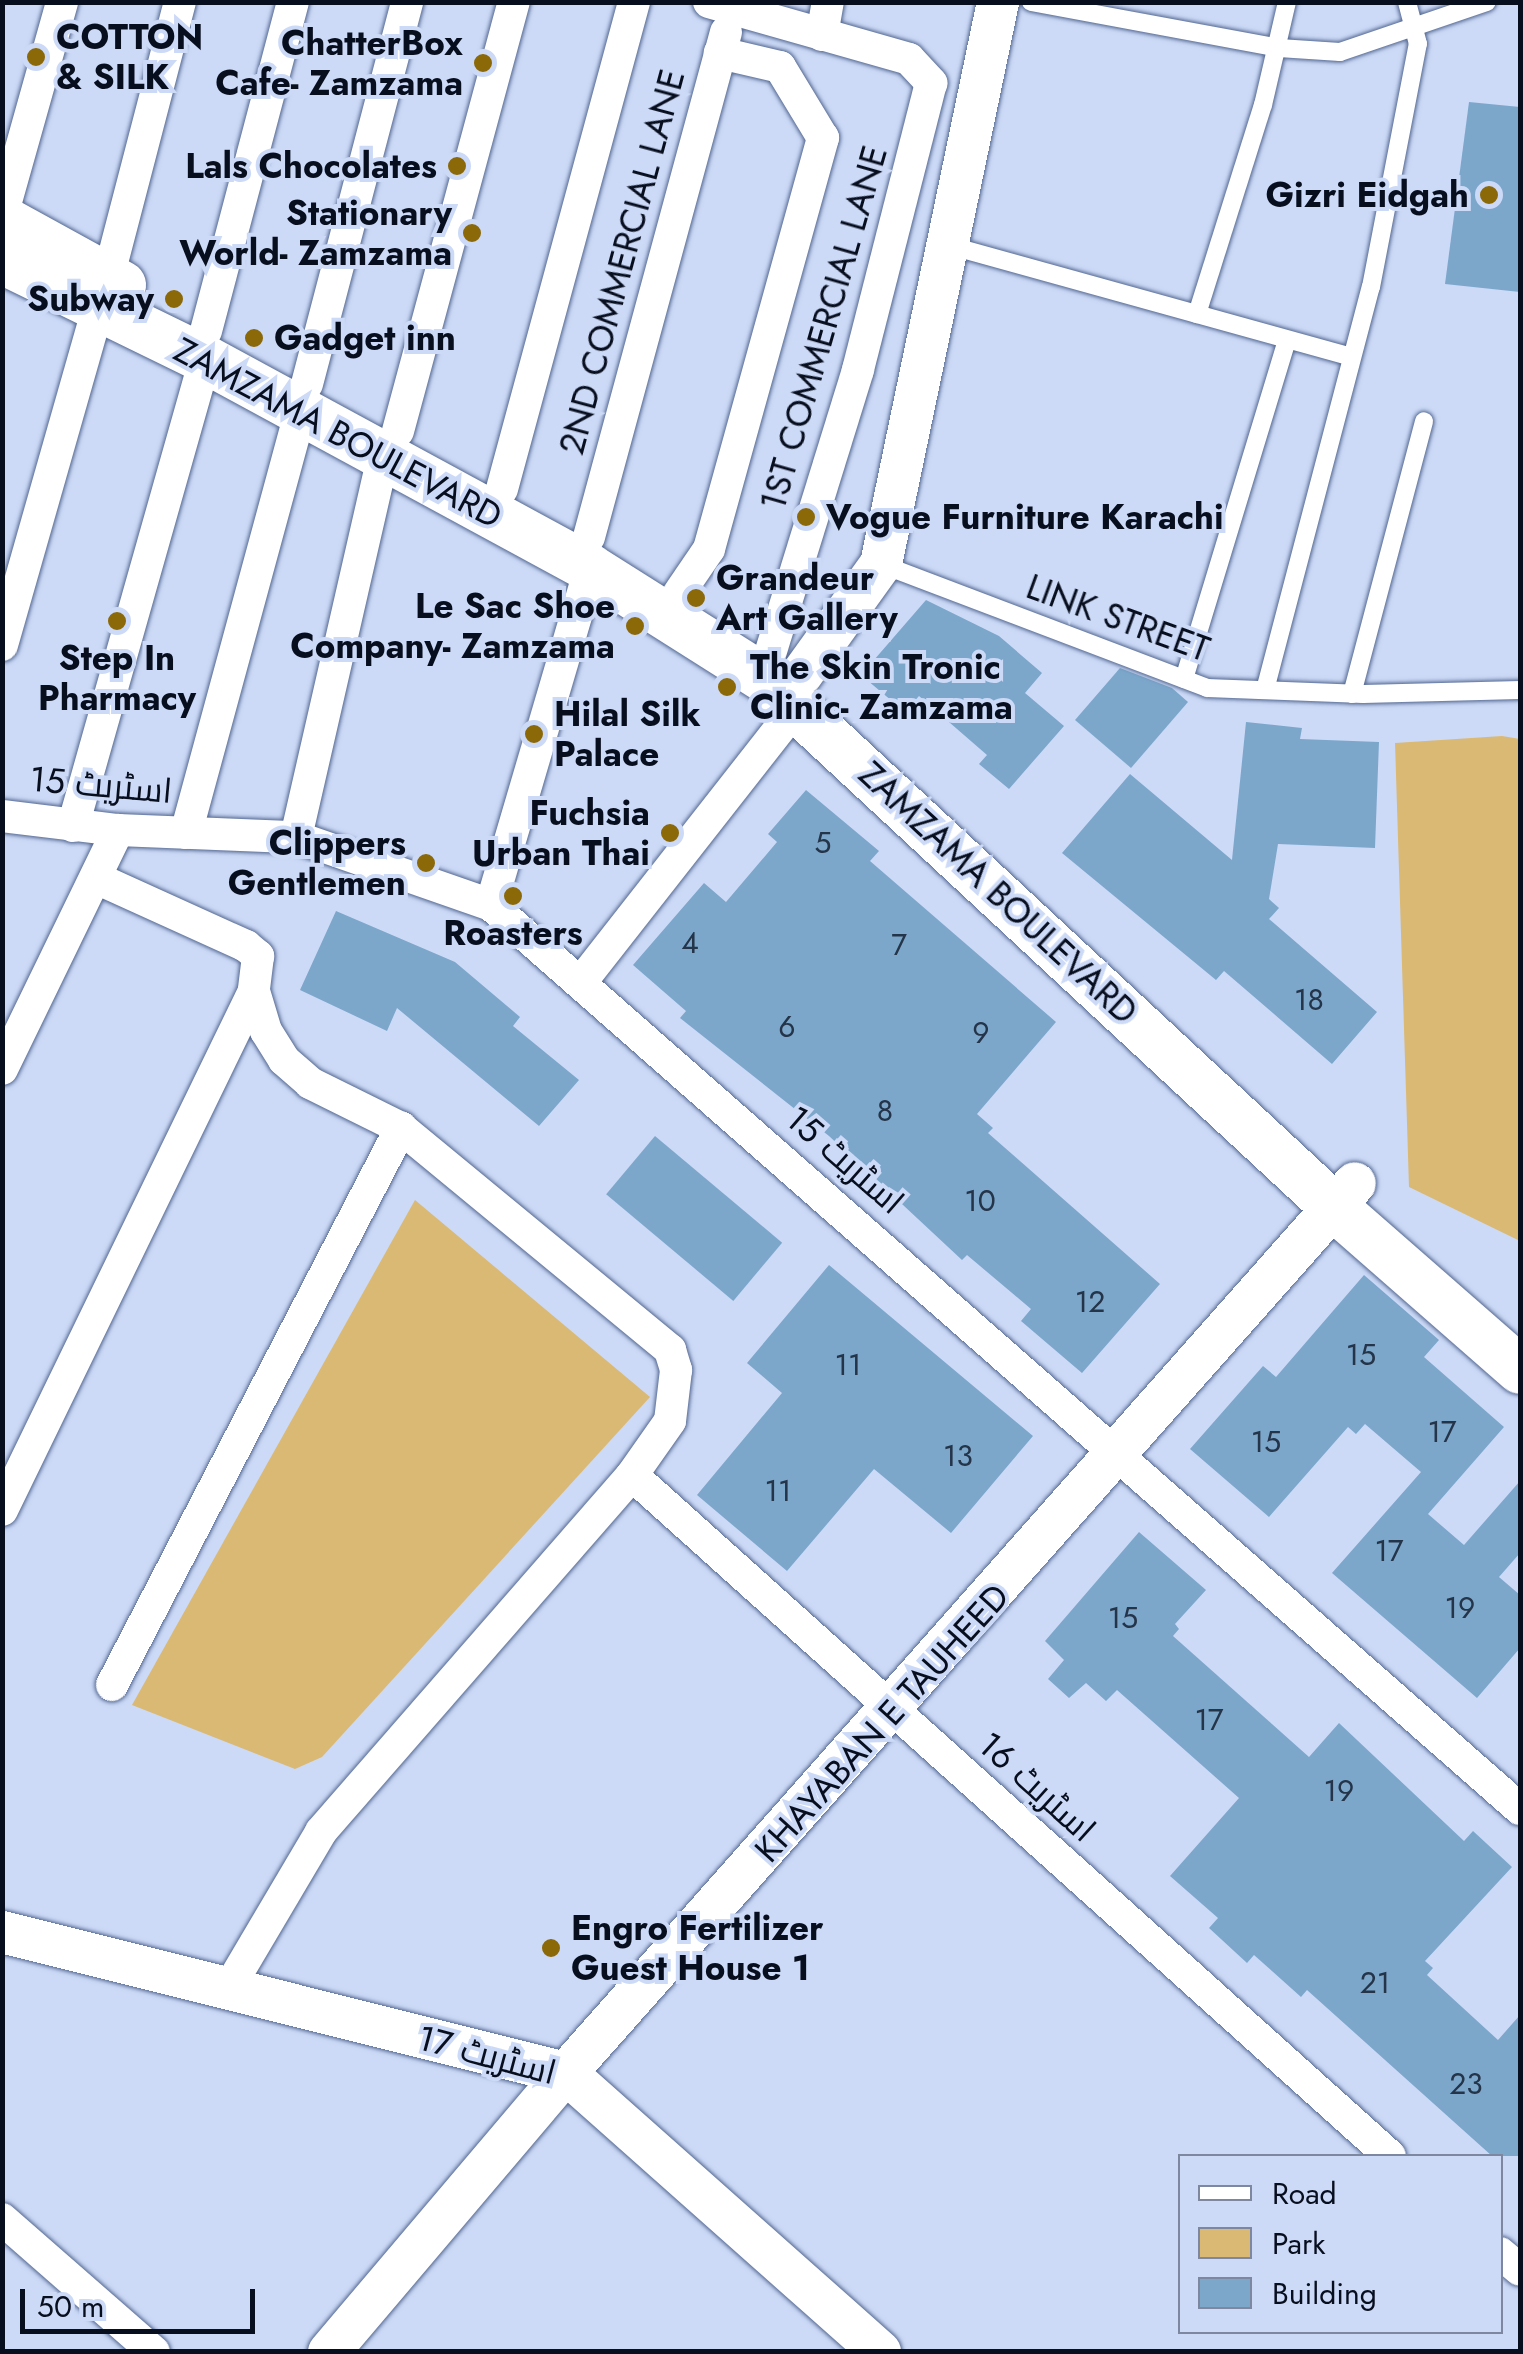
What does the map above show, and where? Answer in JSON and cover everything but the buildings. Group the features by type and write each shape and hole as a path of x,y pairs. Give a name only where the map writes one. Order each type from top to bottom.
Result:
{"main road":[{"name":"ZAMZAMA BOULEVARD","path":"2,218 103,292 589,553 791,677"},
{"name":"ZAMZAMA BOULEVARD","path":"2,260 103,292"},
{"name":"ZAMZAMA BOULEVARD","path":"390,443 502,489 589,553 679,593 791,677 1344,1195 1520,1370"},
{"name":"ZAMZAMA BOULEVARD","path":"1344,1195 1520,1328"}],"street":[{"path":"2,218 62,2"},
{"path":"2,645 103,292 180,2"},
{"path":"74,826 205,345 293,2"},
{"path":"186,832 407,2"},
{"path":"296,837 390,443 514,2"},
{"path":"502,489 634,2"},
{"path":"721,6 822,36 828,2"},
{"path":"580,982 791,677 880,564 998,2"},
{"name":"2ND COMMERCIAL LANE","path":"491,905 589,553 720,53 721,6"},
{"name":"1ST COMMERCIAL LANE","path":"791,677 858,370 931,83 919,64 822,36"},
{"path":"679,593 709,549 823,138 780,67 720,53"},
{"name":"اسٹریٹ 15","path":"2,816 118,830 296,837 491,905 1520,1809"},
{"path":"2,1070 118,830"},
{"path":"2,1510 254,991 258,956 246,946 96,878"},
{"path":"228,1990 321,1832 632,1475 670,1421 676,1370 670,1350 401,1128 310,1084 284,1060 254,991"},
{"path":"112,1685 401,1128"},
{"name":"KHAYABAN E TAUHEED","path":"329,2352 566,2073 1120,1456 1344,1195"},
{"name":"اسٹریٹ 16","path":"632,1475 1388,2154"},
{"name":"اسٹریٹ 17","path":"2,1932 566,2073 880,2352"},
{"path":"2,2219 154,2352"}],"lane":[{"path":"1031,2 1279,48 1340,52 1418,29 1488,2"},
{"path":"1197,314 1279,48 1287,2"},
{"path":"1265,690 1370,287 1418,29 1407,2"},
{"path":"947,245 1351,357"},
{"path":"1184,679 1287,340"},
{"path":"1352,694 1424,420"},
{"name":"LINK STREET","path":"880,564 1208,688 1352,694 1520,690"}],"green space":[{"path":"1502,736 1520,739 1520,1241 1409,1187 1395,743"},
{"path":"415,1200 650,1397 322,1757 295,1769 132,1705"}],"place":[{"name":"COTTON & SILK","path":"36,57"},
{"name":"ChatterBox Cafe- Zamzama","path":"483,63"},
{"name":"Lals Chocolates","path":"457,166"},
{"name":"Gizri Eidgah","path":"1489,195"},
{"name":"Stationary World- Zamzama","path":"472,233"},
{"name":"Subway","path":"174,299"},
{"name":"Gadget inn","path":"254,338"},
{"name":"Vogue Furniture Karachi","path":"806,517"},
{"name":"Grandeur Art Gallery","path":"696,598"},
{"name":"Step In Pharmacy","path":"117,621"},
{"name":"Le Sac Shoe Company- Zamzama","path":"635,626"},
{"name":"The Skin Tronic Clinic- Zamzama","path":"727,687"},
{"name":"Hilal Silk Palace","path":"534,734"},
{"name":"Fuchsia Urban Thai","path":"670,833"},
{"name":"Clippers Gentlemen","path":"426,863"},
{"name":"Roasters","path":"513,896"},
{"name":"Engro Fertilizer Guest House 1","path":"551,1948"}]}
